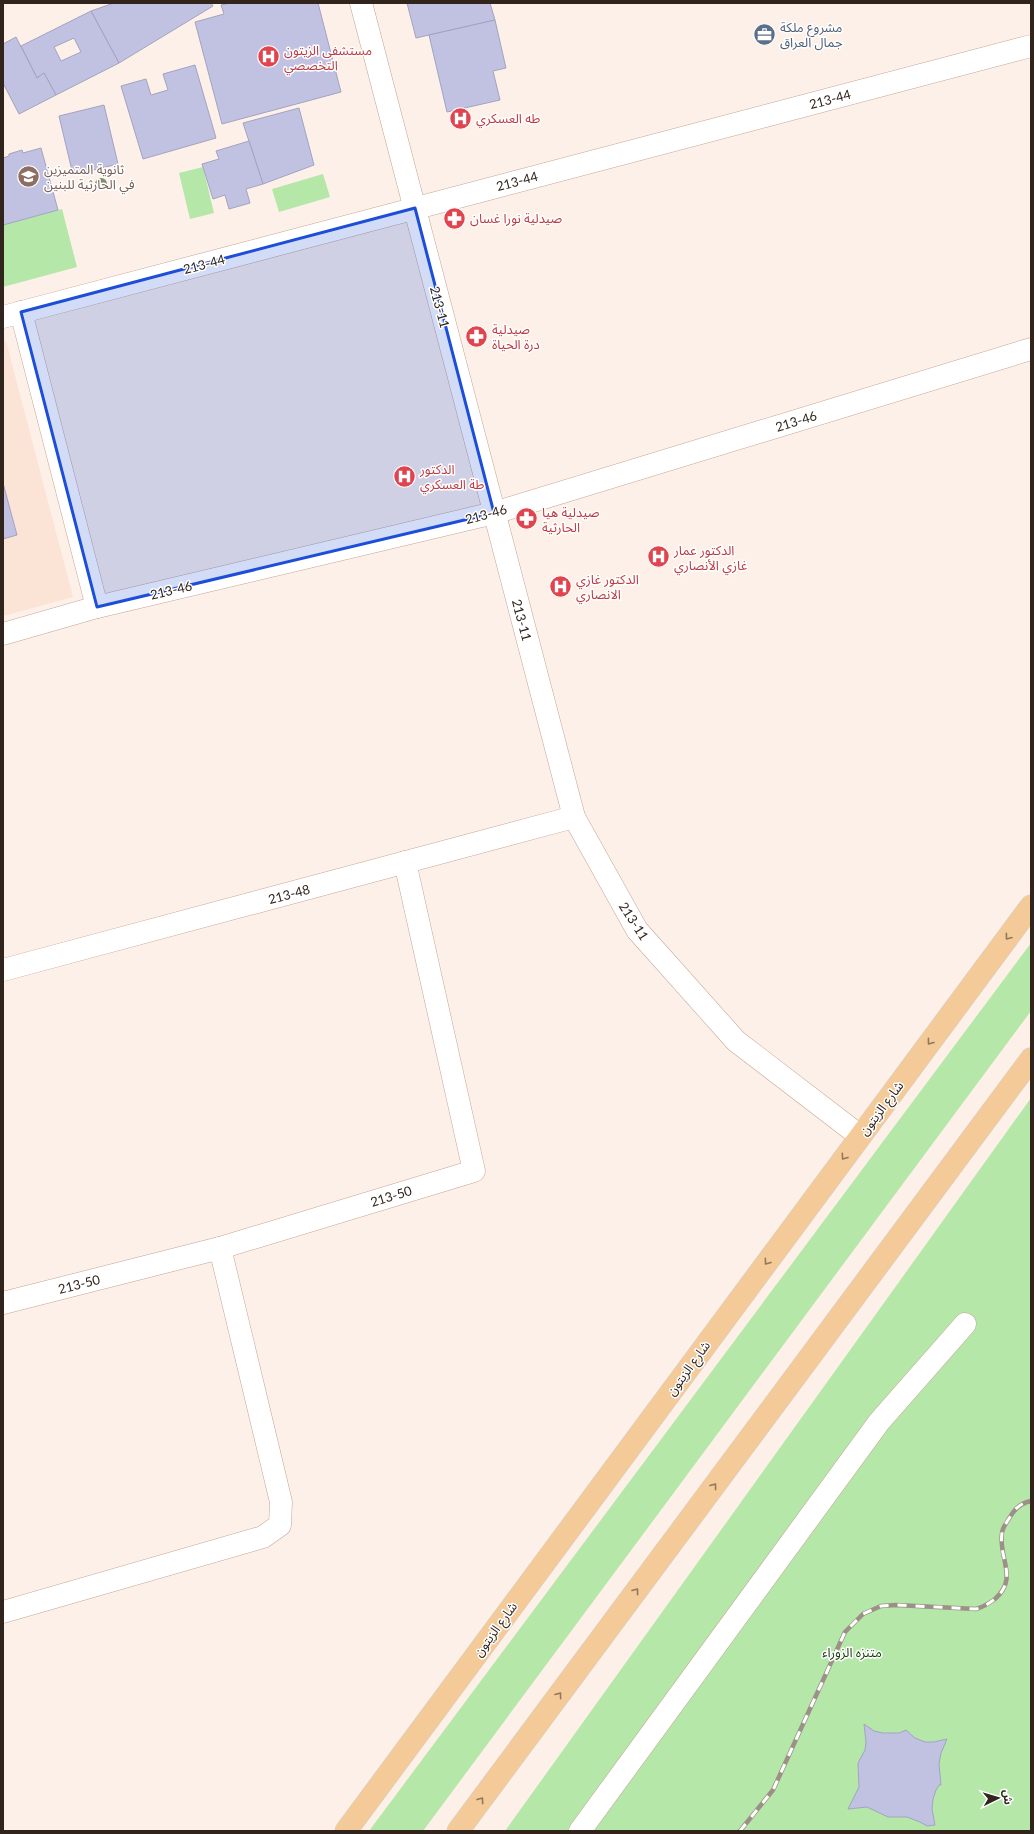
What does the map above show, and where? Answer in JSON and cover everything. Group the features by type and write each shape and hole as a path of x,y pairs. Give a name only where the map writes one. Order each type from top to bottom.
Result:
{"main road":[{"name":"شارع الزيتون","path":"346,1831 1031,906"},
{"path":"458,1831 1031,1059"}],"street":[{"name":"213-11","path":"361,3 574,817 637,930 736,1042 860,1136"},
{"name":"213-44","path":"12,315 1031,46"},
{"path":"12,315 97,608"},
{"name":"213-46","path":"3,634 97,608 494,513 1031,349"},
{"name":"213-48","path":"3,970 574,817"},
{"name":"213-50","path":"3,1303 220,1248 474,1170 406,862"},
{"path":"3,1612 263,1537 280,1525 281,1502 220,1248"},
{"path":"580,1831 879,1422 965,1324"}],"highlighted area":[{"path":"415,208 494,513 97,607 21,312"}],"shaded area":[{"path":"3,341 6,341 73,597 3,616"}],"green space":[{"path":"203,167 214,213 190,219 179,173"},
{"path":"323,174 330,197 279,212 272,189"},
{"path":"62,209 77,267 3,287 3,225"},
{"path":"1031,943 1031,1011 423,1831 369,1831"},
{"name":"متنزه الزوراء","path":"1031,1098 1031,1831 505,1831"}],"building":[{"path":"114,3 211,3 213,6 119,63 91,11"},
{"name":"مستشفى الزيتون التخصصي","path":"230,3 318,3 341,92 222,124 195,22 224,14 221,5"},
{"path":"407,3 490,3 495,20 416,38"},
{"path":"91,11 119,63 56,95 44,73 37,78 21,46","holes":["74,38 81,52 61,61 54,47"]},
{"path":"495,20 506,68 493,71 500,100 447,112 429,35"},
{"path":"16,37 37,78 44,73 56,95 19,114 3,83 3,44"},
{"path":"195,65 216,138 143,159 121,86 146,79 151,95 168,90 163,74"},
{"path":"104,105 118,164 73,175 59,116"},
{"path":"299,108 314,165 263,184 243,123"},
{"path":"249,141 263,184 246,189 250,203 229,209 225,195 213,199 202,164 219,159 216,151"},
{"path":"41,148 58,210 3,225 3,158 9,156 9,154 22,150 23,153"},
{"path":"3,483 17,535 3,539"},
{"path":"864,1724 874,1731 883,1733 899,1733 906,1730 915,1738 925,1742 934,1742 947,1739 941,1753 939,1764 941,1785 939,1785 936,1790 933,1799 932,1809 935,1825 927,1826 907,1817 888,1817 867,1807 848,1809 859,1787 858,1763 865,1750 866,1742"}],"railway":[{"path":"740,1831 773,1790 845,1632 863,1614 881,1606 896,1605 976,1609 993,1601 1002,1591 1006,1583 1007,1575 1002,1542 1003,1529 1016,1509 1024,1503 1031,1501"}],"place":[{"name":"مشروع ملكة جمال العراق","path":"765,34"},
{"name":"مستشفى الزيتون التخصصي","path":"268,57"},
{"name":"طه العسكري","path":"461,118"},
{"name":"ثانوية المتميزين في الحارثية للبنين","path":"29,176"},
{"name":"صيدلية نورا غسان","path":"455,218"},
{"name":"صيدلية درة الحياة","path":"477,336"},
{"name":"الدكتور طة العسكري","path":"405,476"},
{"name":"صيدلية هيا الحارثية","path":"527,519"},
{"name":"الدكتور عمار غازي الأنصاري","path":"658,557"},
{"name":"الدكتور غازي الانصاري","path":"560,586"}]}
